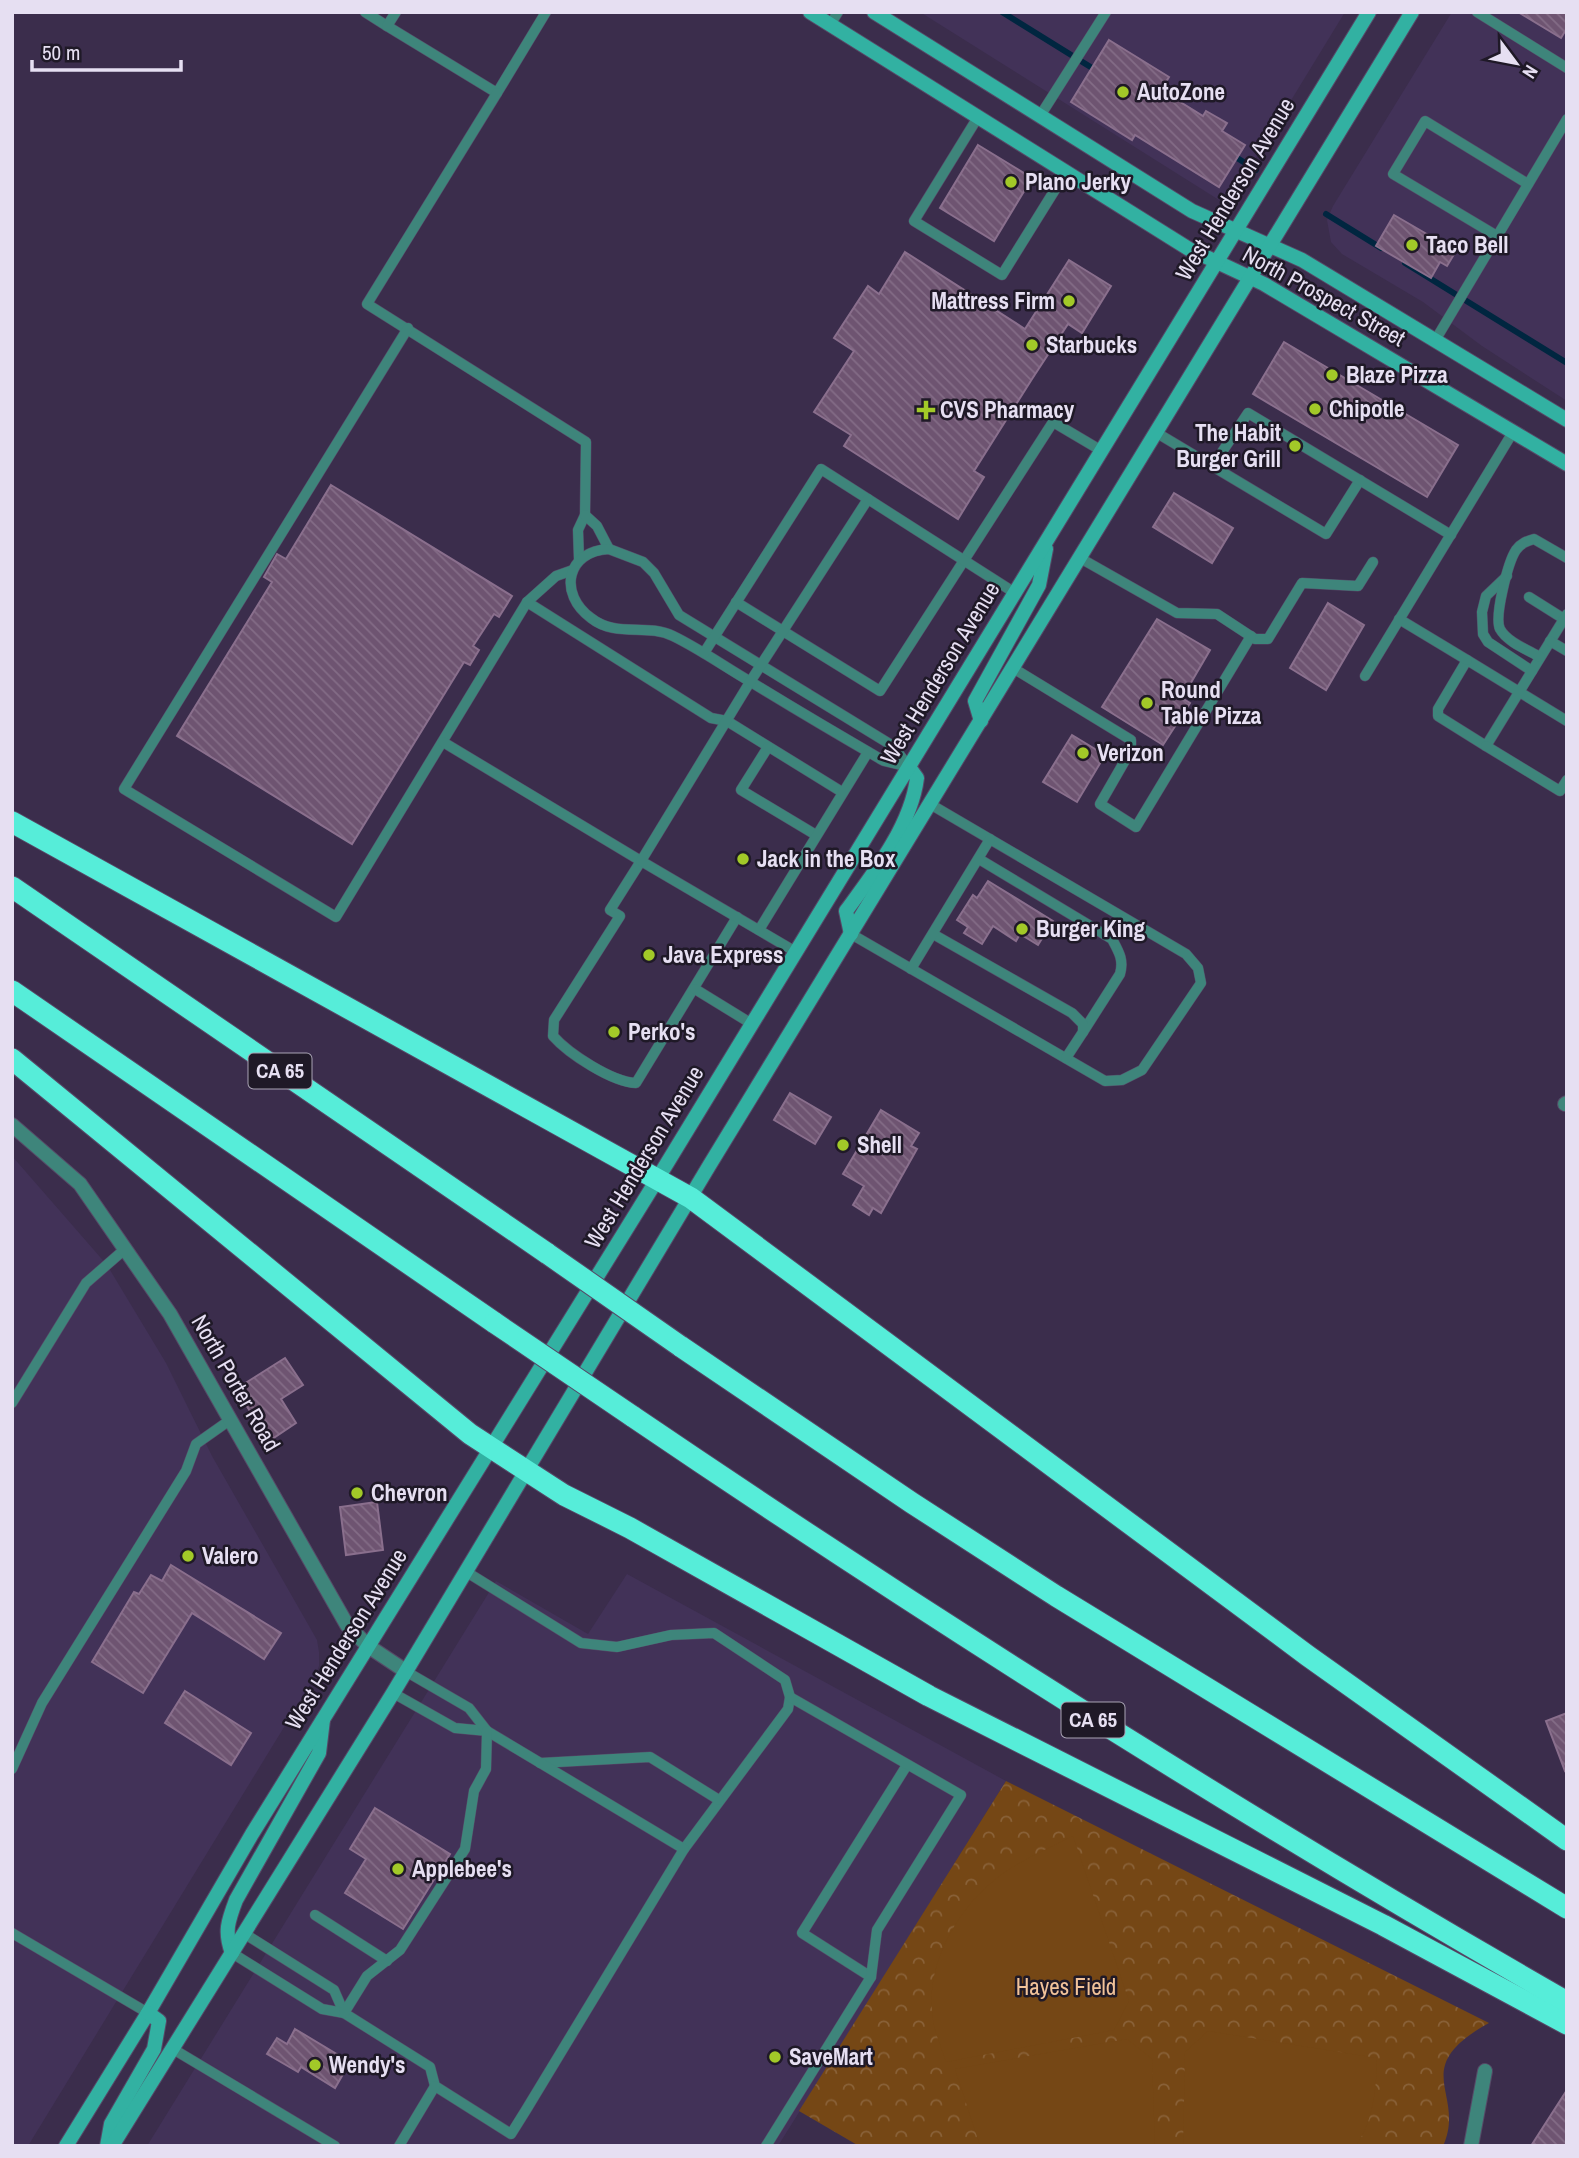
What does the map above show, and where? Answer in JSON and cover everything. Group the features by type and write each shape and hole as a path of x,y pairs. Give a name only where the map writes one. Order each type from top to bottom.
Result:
{"highway":[{"path":"12,822 691,1198 1297,1648 1567,1840"},
{"name":"CA 65","path":"12,887 912,1503 1056,1596 1567,1908"},
{"name":"CA 65","path":"12,991 814,1540 1112,1731 1407,1910 1567,2002"},
{"path":"12,1059 491,1449 872,1666 1024,1746 1383,1925 1567,2024"}],"main road":[{"name":"North Prospect Street","path":"810,12 834,19 978,117 1216,264 1251,279 1567,464"},
{"name":"North Prospect Street","path":"874,12 1192,211 1235,232 1271,245 1436,339 1567,420"},
{"name":"West Henderson Avenue","path":"66,2146 148,2013 252,1834 796,953 1369,12"},
{"path":"109,2146 173,2049 407,1671 525,1470 1412,12"},
{"path":"981,721 975,701 1039,585 1047,541"},
{"path":"851,934 846,911 903,823 915,796 917,778 909,767"},
{"path":"232,1953 226,1937 226,1926 236,1900 318,1753 324,1734 323,1719"},
{"path":"109,2146 111,2124 154,2049 159,2021 148,2013"}],"street":[{"name":"North Porter Road","path":"12,1125 80,1184 170,1314 347,1625 368,1646 407,1671"},
{"path":"1471,2146 1486,2071"}],"lane":[{"path":"365,12 497,93"},
{"path":"387,26 396,12"},
{"path":"546,12 367,304 586,442 585,515 578,530 579,559"},
{"path":"1041,116 1106,12"},
{"path":"1477,12 1567,68"},
{"path":"978,117 914,222 1002,275 1066,172"},
{"path":"1436,339 1567,119"},
{"path":"1497,236 1393,174 1425,121 1528,184"},
{"path":"408,328 124,789 336,918 527,602 556,576 573,570"},
{"path":"1212,467 1248,413 1451,535"},
{"path":"736,602 880,691 1053,422 1102,451"},
{"path":"1365,676 1513,432"},
{"path":"1157,433 1326,534 1360,480"},
{"path":"704,653 821,469 1015,593"},
{"path":"737,917 636,1083 624,1082 564,1048 553,1036 554,1020 620,916 610,910 750,682 868,499"},
{"path":"585,515 597,526 609,549"},
{"path":"1540,657 1502,633 1498,623 1508,575 1517,549 1535,539 1567,558"},
{"path":"609,549 643,562 654,573 679,615 893,746 909,767 884,761 669,634 618,630 590,618 573,597 570,586 573,570 579,559 594,550 609,549"},
{"path":"1080,558 1177,613 1217,614 1251,636 1268,639 1302,583 1357,586 1373,562"},
{"path":"1508,575 1486,596 1482,612 1483,634 1488,642 1532,671"},
{"path":"1486,746 1565,616 1529,597"},
{"path":"527,602 711,718 727,721 842,792"},
{"path":"1399,619 1567,721"},
{"path":"1013,668 1131,740 1131,750 1100,804 1136,827 1251,636"},
{"path":"1550,641 1567,651"},
{"path":"1467,660 1438,709 1438,716 1563,793 1567,780"},
{"path":"443,741 796,953"},
{"path":"768,747 741,790 816,835"},
{"path":"758,930 869,752"},
{"path":"851,934 1105,1081 1122,1080 1142,1070 1201,983 1198,968 1186,954 930,804"},
{"path":"911,969 990,839"},
{"path":"979,859 1112,939 1120,953 1120,974 1066,1058"},
{"path":"933,934 1072,1013 1083,1024 1083,1032"},
{"path":"695,989 752,1024"},
{"path":"12,1403 86,1283 125,1249"},
{"path":"12,1769 42,1703 186,1471 196,1444 230,1420"},
{"path":"232,1953 322,2009 344,2013 430,2067 435,2087 511,2134 684,1849 788,1709 790,1697 785,1680 714,1633 671,1635 617,1647 581,1643 465,1572"},
{"path":"407,1671 469,1708 487,1731 684,1849"},
{"path":"393,1693 455,1728 487,1731"},
{"path":"766,2146 871,1977 877,1930 961,1795 790,1697"},
{"path":"344,2013 367,1976 400,1950 465,1849 474,1791 486,1769 487,1731"},
{"path":"540,1763 650,1757 719,1800"},
{"path":"871,1977 802,1933 907,1765"},
{"path":"314,1915 387,1961"},
{"path":"12,1933 148,2013"},
{"path":"245,1934 334,1990 344,2013"},
{"path":"173,2049 335,2146"},
{"path":"399,2146 435,2087"}],"shaded area":[{"path":"920,12 1345,12 1227,205"},
{"path":"1452,12 1567,12 1567,401 1482,346 1423,302 1342,254 1331,242 1327,220 1333,206"},
{"path":"12,1156 107,1265 166,1363 212,1456 317,1640 319,1652 319,1666 314,1678 28,2146 12,2146"},
{"path":"627,1574 1006,1781 778,2146 147,2146 496,1581 588,1634"}],"green space":[{"name":"Hayes Field","path":"1006,1781 1489,2023 1464,2039 1450,2054 1444,2068 1449,2111 1443,2146 859,2146 799,2111"},
{"path":"1073,1836 1129,2001 1114,2030 946,2062 934,2025 931,2000 938,1960 956,1923 968,1906 997,1878 1024,1860"},
{"path":"1208,2031 1377,2058 1373,2104 1367,2125 1356,2146 1183,2146 1185,2052"},
{"path":"1127,2039 1152,2059 1155,2146 980,2146 955,2069"}],"building":[{"path":"1518,12 1567,12 1567,28 1561,38"},
{"path":"1109,40 1169,77 1161,90 1203,116 1206,111 1227,123 1222,131 1245,145 1219,187 1135,135 1132,140 1071,102"},
{"path":"978,145 1032,178 994,241 940,208"},
{"path":"1394,215 1456,251 1447,266 1440,262 1431,278 1376,246"},
{"path":"905,252 1025,329 1069,260 1111,286 1082,333 1068,324 974,471 984,477 958,519 844,446 851,435 814,412 854,351 834,338 868,286 879,294"},
{"path":"1284,342 1458,445 1427,497 1253,394"},
{"path":"331,485 512,596 499,617 494,614 473,646 479,650 470,665 464,662 352,844 177,736 272,582 264,577 277,554 286,559"},
{"path":"1174,493 1233,528 1212,563 1153,527"},
{"path":"1328,603 1364,625 1326,690 1290,668"},
{"path":"1157,619 1210,650 1182,698 1190,703 1163,745 1102,707"},
{"path":"1072,735 1105,755 1077,802 1043,782"},
{"path":"988,881 1053,921 1038,945 1020,934 1016,941 993,926 982,944 964,933 968,927 957,920 973,895 977,898"},
{"name":"Shell","path":"790,1093 831,1117 815,1144 774,1120"},
{"path":"881,1110 919,1133 911,1146 917,1149 881,1213 873,1208 869,1215 853,1205 864,1186 843,1174"},
{"path":"285,1358 303,1385 281,1399 296,1423 269,1441 236,1389"},
{"path":"377,1502 383,1550 346,1555 340,1507"},
{"path":"171,1565 281,1633 264,1659 192,1613 143,1693 92,1662 134,1592 139,1594 151,1575 162,1581"},
{"path":"185,1691 251,1733 231,1765 165,1723"},
{"path":"1567,1713 1567,1770 1565,1771 1546,1721"},
{"path":"375,1808 450,1854 403,1929 345,1893 366,1859 350,1849"},
{"path":"295,2029 350,2062 335,2088 301,2067 298,2072 267,2054 277,2038 287,2044"},
{"path":"1567,2090 1567,2146 1531,2146"}],"waterway":[{"path":"1002,12 1097,71"},
{"path":"1231,154 1256,170"},
{"path":"1326,214 1381,248"},
{"path":"1405,263 1567,363"}],"place":[{"name":"AutoZone","path":"1123,92"},
{"name":"Plano Jerky","path":"1011,182"},
{"name":"Taco Bell","path":"1412,245"},
{"name":"Mattress Firm","path":"1069,301"},
{"name":"Starbucks","path":"1032,345"},
{"name":"Blaze Pizza","path":"1332,375"},
{"name":"Chipotle","path":"1315,409"},
{"name":"CVS Pharmacy","path":"926,410"},
{"name":"The Habit Burger Grill","path":"1295,446"},
{"name":"Round Table Pizza","path":"1147,703"},
{"name":"Verizon","path":"1083,753"},
{"name":"Jack in the Box","path":"743,859"},
{"name":"Burger King","path":"1022,929"},
{"name":"Java Express","path":"649,955"},
{"name":"Perko's","path":"614,1032"},
{"name":"Shell","path":"843,1145"},
{"name":"Chevron","path":"357,1493"},
{"name":"Valero","path":"188,1556"},
{"name":"Applebee's","path":"398,1869"},
{"name":"SaveMart","path":"775,2057"},
{"name":"Wendy's","path":"315,2065"}]}
